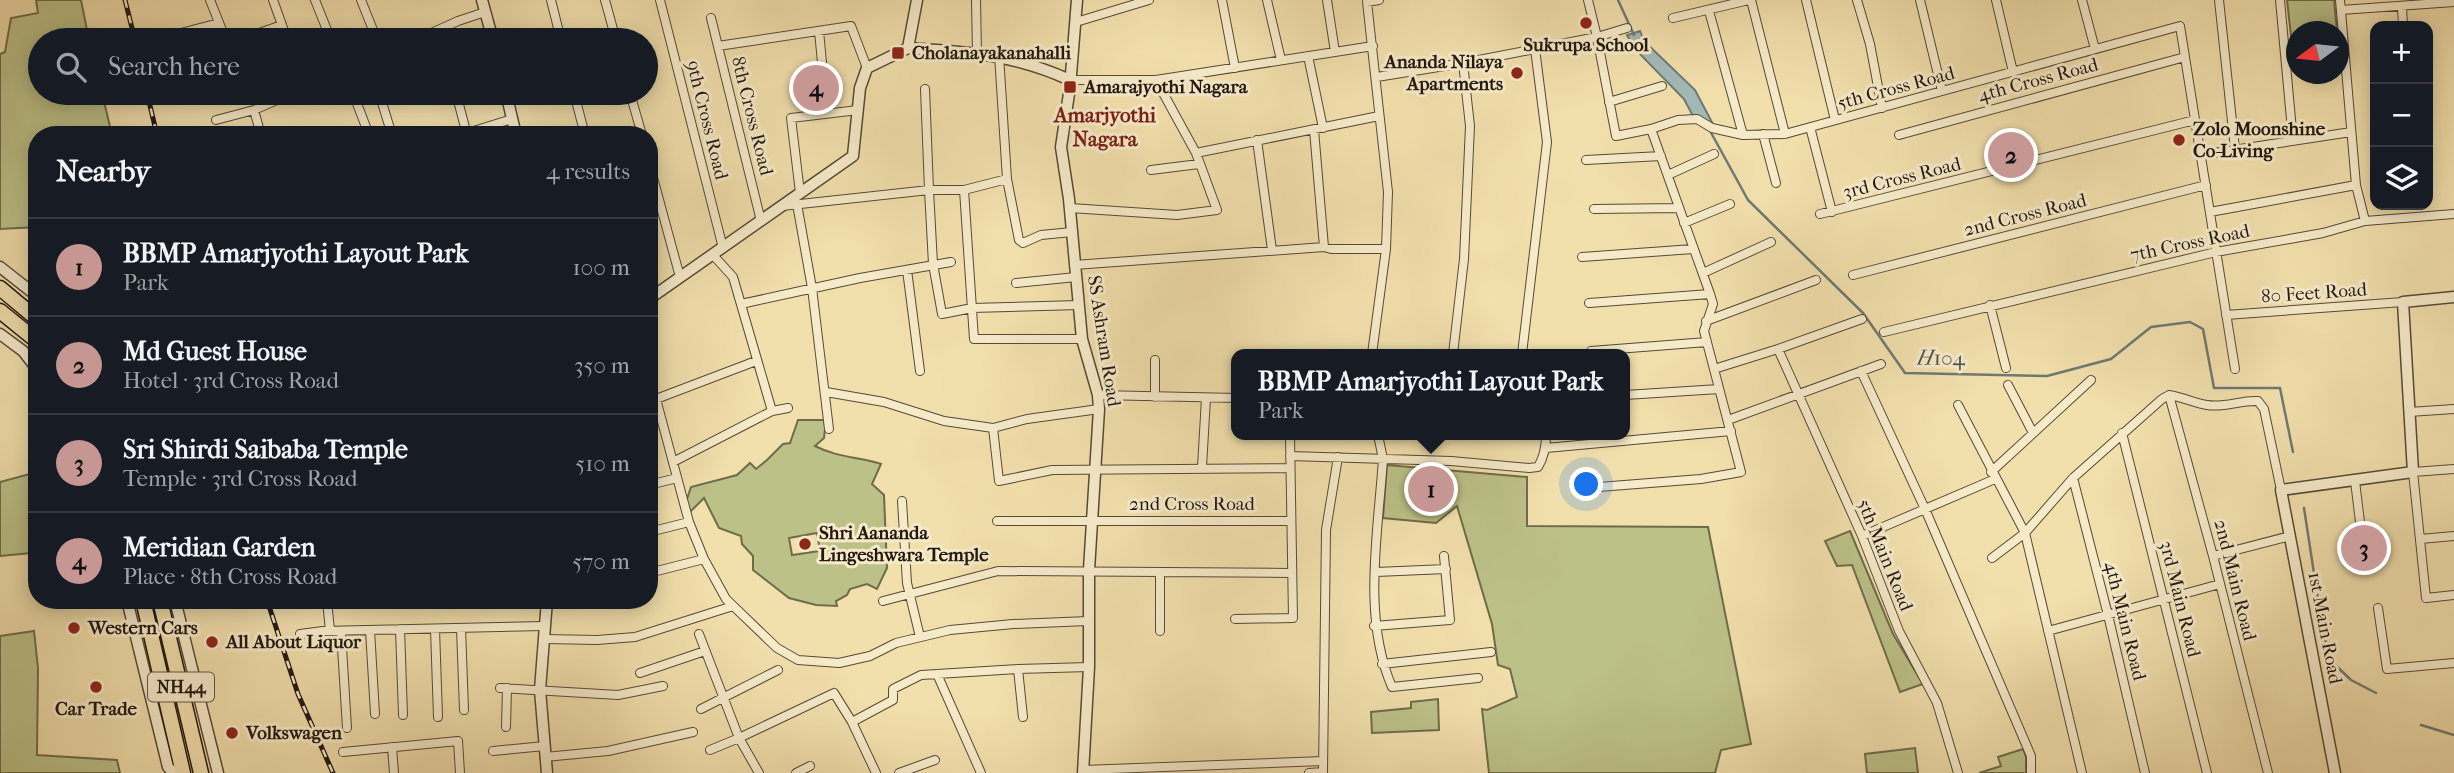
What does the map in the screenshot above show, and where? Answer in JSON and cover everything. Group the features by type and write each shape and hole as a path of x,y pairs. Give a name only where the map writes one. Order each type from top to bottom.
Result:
{"highway":[{"path":"0,288 28,311"},
{"path":"0,311 28,334"},
{"name":"NH44","path":"145,609 183,773"},
{"name":"NH44","path":"162,609 201,773"}],"street":[{"path":"210,0 221,28"},
{"path":"273,0 283,28"},
{"path":"315,0 326,28"},
{"path":"360,0 372,28"},
{"path":"482,0 490,28"},
{"path":"551,0 558,28"},
{"path":"605,0 613,28"},
{"name":"9th Cross Road","path":"660,0 723,248"},
{"path":"908,48 917,0"},
{"path":"976,0 977,53"},
{"name":"SS Ashram Road","path":"1077,0 1070,80 1060,146 1070,208 1082,339 1098,395 1099,409 1089,570 1089,667 1083,771"},
{"path":"1076,22 1149,0"},
{"path":"1222,0 1235,68"},
{"path":"1267,0 1281,61"},
{"path":"1327,0 1335,52"},
{"path":"1373,349 1386,249 1388,192 1367,2 1379,0"},
{"path":"1586,488 1701,479 1741,472 1704,331 1713,304 1710,293 1651,129 1616,136 1588,0"},
{"path":"1673,18 1750,0 1785,134"},
{"path":"1805,0 1835,120"},
{"path":"1857,0 1870,44 1882,108"},
{"path":"1920,0 1942,91"},
{"path":"1996,0 2013,72"},
{"path":"2081,0 2095,49"},
{"path":"2219,0 2235,149"},
{"path":"2280,0 2293,141"},
{"path":"2340,0 2356,185 2365,221"},
{"path":"2340,10 2454,2"},
{"path":"2402,7 2403,21"},
{"path":"1709,10 1743,135"},
{"path":"444,28 485,12"},
{"name":"8th Cross Road","path":"711,18 761,221"},
{"path":"200,28 219,23"},
{"path":"273,28 282,25"},
{"path":"658,293 782,206 799,199 853,156 860,88 867,68 851,26 718,46"},
{"name":"5th Cross Road","path":"1651,129 1678,120 1697,120 1712,128 1743,135 1785,134 2180,26 2185,57"},
{"path":"1377,77 1597,37 1627,28"},
{"path":"819,30 823,73"},
{"path":"867,68 908,48 999,55 1070,80 1156,80 1373,46"},
{"path":"1523,349 1547,142 1535,49"},
{"path":"999,55 1007,179 1021,242 1072,232"},
{"path":"1308,56 1318,129 1324,247"},
{"path":"2185,57 2235,369"},
{"name":"4th Cross Road","path":"1899,135 2185,57"},
{"path":"1454,349 1464,259 1470,138 1463,63"},
{"path":"1070,208 1177,215 1217,211 1195,153 1156,80"},
{"path":"1609,102 1662,86"},
{"path":"925,89 933,264 942,314 972,308 1079,305"},
{"path":"216,120 265,105"},
{"path":"358,105 366,126"},
{"path":"383,105 389,126"},
{"path":"459,105 465,126"},
{"path":"509,105 514,126"},
{"path":"577,105 583,126"},
{"path":"633,105 639,126"},
{"path":"254,110 258,126"},
{"path":"829,429 791,118 858,110"},
{"path":"1195,153 1379,116"},
{"path":"491,126 512,119"},
{"name":"3rd Cross Road","path":"1820,215 2195,120"},
{"path":"1810,127 1832,212"},
{"path":"2201,155 2351,132"},
{"path":"1763,134 1776,183"},
{"path":"1257,140 1272,250"},
{"path":"1668,174 1714,154"},
{"path":"1586,160 1661,156"},
{"path":"1151,170 1199,164"},
{"path":"799,199 964,190 1007,179"},
{"name":"2nd Cross Road","path":"1853,275 2206,185"},
{"path":"2210,212 2356,185"},
{"path":"964,190 974,339 1082,339"},
{"path":"658,196 680,277"},
{"path":"1684,223 1730,204"},
{"path":"1594,209 1679,208"},
{"path":"2416,210 2416,217"},
{"name":"7th Cross Road","path":"1884,332 2216,252 2323,233 2365,221 2454,214"},
{"path":"1703,273 1771,242"},
{"path":"1074,265 1324,247 1386,249"},
{"path":"1582,257 1693,249"},
{"path":"713,255 733,277 772,411"},
{"path":"741,304 951,262"},
{"path":"0,267 28,289"},
{"path":"907,270 920,371"},
{"path":"1016,283 1076,277"},
{"path":"1706,321 1816,280"},
{"path":"1588,303 1710,293"},
{"path":"2454,297 2403,302 2413,472 2426,597 2454,595"},
{"name":"80 Feet Road","path":"2226,315 2403,302"},
{"path":"1990,305 2006,368"},
{"path":"1714,369 1862,319"},
{"path":"0,334 28,357"},
{"path":"1617,349 1707,342"},
{"name":"5th Main Road","path":"1778,349 1862,536 1899,631 1937,703 1958,773"},
{"path":"1154,360 1155,397"},
{"path":"658,398 756,361"},
{"path":"1728,421 1881,364"},
{"path":"1861,371 1925,509 2031,756 2031,773"},
{"path":"1862,536 1925,509 1993,475 2033,433 2091,380"},
{"path":"2008,385 2033,433"},
{"path":"1630,395 1720,389"},
{"path":"826,391 884,402 944,421 993,428 1027,419 1099,409"},
{"path":"1098,395 1231,398"},
{"path":"1992,558 2025,533 2073,478 2169,395 2208,406 2225,406 2246,400 2258,401 2264,409 2281,490 2454,469"},
{"name":"2nd Main Road","path":"2169,395 2268,773"},
{"path":"1202,467 1206,398"},
{"path":"1958,405 2025,533 2082,773"},
{"path":"658,406 689,522 704,559 726,599 777,648 798,660 838,663 870,656 896,643 950,631 1013,624 1088,621"},
{"path":"673,462 772,411 788,408"},
{"path":"2409,412 2454,409"},
{"path":"993,428 999,481 1052,470 1290,468"},
{"path":"1546,448 1731,431"},
{"name":"3rd Main Road","path":"2122,433 2207,773"},
{"path":"1235,619 1293,618 1290,440"},
{"path":"1379,440 1383,459 1374,625 1382,664 1392,687 1478,678"},
{"path":"1290,456 1451,461 1529,468 1538,467 1546,448 1546,440"},
{"path":"1309,773 1323,772 1326,530 1338,457"},
{"path":"658,483 677,478"},
{"name":"4th Main Road","path":"2073,478 2145,773"},
{"path":"2355,481 2364,555"},
{"name":"1st Main Road","path":"2281,490 2334,773"},
{"path":"902,501 907,583 920,638"},
{"name":"2nd Cross Road","path":"997,521 1291,520"},
{"path":"658,530 689,522"},
{"path":"2213,556 2290,536"},
{"path":"2420,539 2454,536"},
{"path":"1374,625 1450,620 1444,556"},
{"path":"658,571 704,559"},
{"path":"1376,572 1446,569"},
{"path":"883,601 998,570 1292,573"},
{"path":"1160,572 1160,631"},
{"path":"2048,631 2220,584"},
{"path":"544,639 597,640 635,637 733,606"},
{"path":"2378,608 2387,669 2454,663"},
{"path":"129,609 168,767 174,773"},
{"path":"177,609 218,773"},
{"path":"327,609 327,631"},
{"path":"546,609 540,690 547,773"},
{"path":"300,634 327,631 545,626"},
{"path":"461,628 464,710"},
{"path":"400,629 403,715"},
{"path":"435,629 438,718"},
{"path":"370,630 375,714"},
{"path":"341,631 347,728"},
{"path":"699,634 723,700 759,773"},
{"path":"640,673 705,651"},
{"path":"1382,664 1491,652"},
{"path":"852,722 893,700 893,689 921,675 1018,668 1089,667"},
{"path":"1018,668 1023,717"},
{"path":"701,709 778,670"},
{"path":"937,674 981,773"},
{"path":"506,727 504,688 618,695 663,685"},
{"path":"710,750 831,693 836,695 852,722 876,773"},
{"path":"493,751 608,751 693,732"},
{"path":"343,752 458,741 460,773"},
{"path":"392,747 394,773"},
{"path":"900,773 935,760"},
{"path":"1083,771 1209,769 1323,761"},
{"path":"796,773 810,766"}],"green space":[{"path":"36,0 81,0 87,28 28,28 28,105 105,105 110,126 28,126 28,227 0,229 0,54 5,52 11,18 38,13"},
{"path":"2287,0 2334,0 2336,21 2289,21"},
{"path":"798,420 826,420 824,438 815,446 839,455 881,464 872,484 884,495 887,568 877,589 867,584 850,589 847,595 836,601 837,606 816,605 789,598 753,570 753,556 742,544 741,536 719,528 704,498 690,512 686,502 691,487 737,475 750,463 756,469 783,444 790,443","holes":["817,533 820,551 792,555 789,538"]},
{"path":"1387,465 1527,477 1527,526 1708,527 1751,744 1721,750 1715,773 1489,773 1482,709 1487,710 1517,697 1510,669 1498,665 1492,624 1457,506 1436,523 1383,518"},
{"path":"28,474 28,553 0,556 0,482"},
{"path":"1850,531 1893,634 1923,684 1900,692 1852,565 1837,566 1825,541"},
{"path":"34,631 38,668 37,755 117,760 120,773 0,773 0,636"},
{"path":"1438,699 1439,730 1372,733 1371,712 1411,708 1411,702"},
{"path":"1915,748 1918,773 1867,773 1865,754"},
{"path":"2023,749 2026,773 1979,773 2001,766 1998,757"}],"water":[{"path":"1640,31 1644,41 1695,90 1714,126 1694,118 1684,99 1634,48 1627,35"}],"waterway":[{"name":"H104","path":"1618,0 1634,35"},
{"name":"H104","path":"1709,129 1748,200 1863,313 1905,373 2047,376 2111,359 2151,327 2190,322 2203,329 2214,388 2280,388 2293,452"},
{"name":"H104","path":"2304,508 2319,606"},
{"name":"H104","path":"2323,630 2329,659 2351,680 2376,693"},
{"name":"H104","path":"2421,725 2454,735"}],"railway":[{"path":"125,0 132,28"},
{"path":"150,105 155,126"},
{"path":"270,609 298,694 333,773"}],"place":[{"name":"Sukrupa School","path":"1586,23"},
{"name":"Cholanayakanahalli","path":"898,53"},
{"name":"Ananda Nilaya Apartments","path":"1517,73"},
{"name":"Amarajyothi Nagara","path":"1070,87"},
{"name":"Meridian Garden","path":"816,88"},
{"name":"Zolo Moonshine Co-Living","path":"2179,140"},
{"name":"Md Guest House","path":"2011,155"},
{"name":"BBMP Amarjyothi Layout Park","path":"1431,489"},
{"name":"Shri Aananda Lingeshwara Temple","path":"805,544"},
{"name":"Sri Shirdi Saibaba Temple","path":"2364,548"},
{"name":"Western Cars","path":"74,628"},
{"name":"All About Liquor","path":"212,642"},
{"name":"Car Trade","path":"96,687"},
{"name":"Volkswagen","path":"232,733"}],"district":[{"name":"Amarjyothi Nagara","path":"1105,127"}]}
